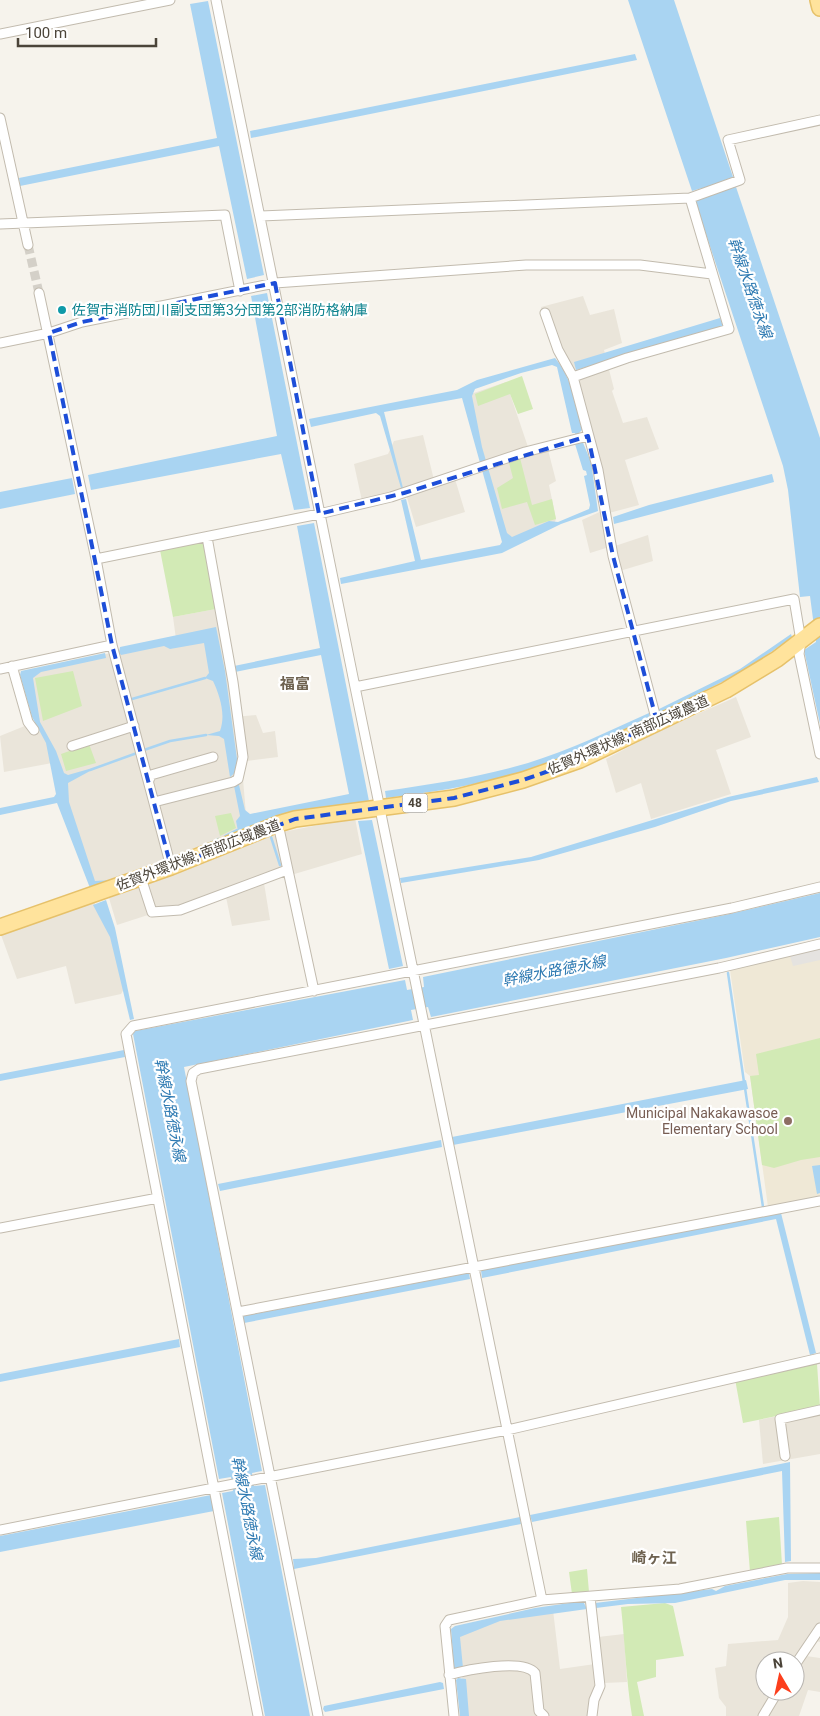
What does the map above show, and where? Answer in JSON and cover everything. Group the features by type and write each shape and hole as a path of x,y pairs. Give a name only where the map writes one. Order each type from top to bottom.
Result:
{"main road":[{"path":"818,0 820,8"},
{"name":"佐賀外環状線; 南部広域農道","path":"0,927 141,878 295,819 454,798 524,780 580,760 726,690 777,659 811,633"}],"street":[{"path":"0,34 170,0"},
{"path":"216,0 275,283 319,514 542,1600"},
{"path":"0,118 28,245"},
{"path":"261,216 690,198 740,180 728,140 820,120"},
{"path":"574,377 626,358 729,329 690,198"},
{"path":"0,224 225,214 240,291"},
{"path":"0,343 49,333 82,322 275,283 526,264 640,265 712,274"},
{"path":"39,293 96,559 112,645 171,867"},
{"path":"545,313 558,350 574,377 581,438 598,470 613,556 656,722"},
{"path":"96,559 319,514 391,497 489,464 581,438"},
{"path":"154,802 233,782 238,779 243,758 233,682 206,537"},
{"path":"355,687 794,599 811,633 799,654 820,754"},
{"path":"0,669 112,645"},
{"path":"12,666 28,722 34,730"},
{"path":"72,746 134,726"},
{"path":"148,780 151,775 213,757"},
{"path":"278,824 314,991"},
{"path":"141,878 152,912 180,910 287,870"},
{"path":"258,1716 126,1034 128,1029 133,1026 732,908 820,887"},
{"path":"318,1716 191,1081 193,1072 199,1069 719,968 820,944"},
{"path":"0,1228 158,1198"},
{"path":"238,1312 820,1201"},
{"path":"0,1530 507,1430 820,1358"},
{"path":"785,1456 780,1419 820,1410"},
{"path":"454,1716 445,1626 449,1620 542,1600 680,1589 787,1568 820,1568"},
{"path":"590,1596 600,1686 594,1700 592,1716"},
{"path":"805,1651 820,1628"},
{"path":"450,1675 483,1667 518,1667 533,1670 535,1673 539,1711 544,1716"},
{"path":"763,1716 772,1701"}],"highlighted area":[{"path":"275,283 319,514 404,493 588,436 613,556 657,722 580,760 523,780 454,798 295,819 171,867 112,645 49,333 82,322"}],"shaded area":[{"path":"583,296 590,315 614,309 622,343 604,350 614,389 612,391 623,423 647,417 659,449 625,460 639,505 609,513 615,546 648,535 653,561 613,573 606,548 590,553 582,520 606,509 562,353 555,356 541,307"},
{"path":"506,382 528,447 546,442 556,481 549,485 556,519 554,524 508,545 465,396"},
{"path":"423,435 434,480 455,479 465,512 416,527 405,491 362,501 354,464 388,454 394,441"},
{"path":"216,609 234,717 256,715 263,733 275,731 278,757 247,761 243,779 247,826 175,860 94,887 52,763 4,772 0,736 37,721 27,671 176,639 173,617"},
{"path":"736,697 751,737 716,750 731,794 651,819 641,783 616,793 606,759 659,731"},
{"path":"355,818 362,854 264,883 270,920 232,926 226,897 151,914 117,925 109,898 199,865 262,836"},
{"path":"94,902 114,936 124,989 121,994 75,1004 66,966 17,979 1,935"},
{"name":"Municipal Nakakawasoe Elementary School","path":"820,948 820,1198 768,1207 750,1076 745,1072 730,970"},
{"path":"820,948 820,960 793,966 790,956"},
{"path":"820,1407 820,1454 763,1464 759,1420"},
{"path":"803,1581 820,1582 820,1642 816,1641 806,1656 820,1658 820,1692 808,1690 805,1699 805,1651 755,1651 755,1701 804,1701 799,1716 726,1716 726,1707 719,1698 715,1668 726,1666 728,1644 778,1640 788,1617 788,1583"},
{"path":"553,1610 560,1669 595,1664 598,1637 624,1634 627,1682 604,1683 591,1716 467,1716 457,1635 499,1618"}],"green space":[{"path":"522,376 533,409 518,414 510,394 478,406 475,394"},
{"path":"520,458 532,505 552,499 556,519 535,525 527,502 502,509 497,488 513,478 509,463"},
{"path":"204,542 216,609 173,617 160,550"},
{"path":"73,671 82,706 43,721 35,678"},
{"path":"89,744 96,763 66,771 61,754"},
{"path":"231,813 236,828 220,836 215,816"},
{"path":"820,1038 820,1157 801,1160 774,1168 762,1165 750,1076 759,1075 756,1054"},
{"path":"817,1364 820,1407 743,1423 735,1379"},
{"path":"779,1517 782,1565 750,1572 746,1521"},
{"path":"587,1569 589,1592 572,1594 569,1572"},
{"path":"665,1603 673,1606 684,1656 656,1660 656,1677 637,1682 644,1716 632,1716 621,1607"}],"water":[{"name":"幹線水路徳永線","path":"628,0 674,0 733,177 723,181 726,190 736,187 820,438 820,724 804,650 816,642 810,596 800,597 788,490 783,466 695,201 706,197 702,188 692,191"},
{"path":"208,1 264,275 247,279 219,146 20,186 19,178 217,138 190,4"},
{"path":"635,54 637,60 251,138 250,131"},
{"path":"267,293 310,508 294,510 281,454 91,490 88,475 277,436 251,296"},
{"path":"720,318 723,326 576,370 574,362"},
{"path":"555,358 566,374 575,401 582,430 579,433 591,462 598,511 561,524 502,553 341,584 340,578 415,561 401,500 406,499 421,560 500,545 502,542 462,398 384,412 403,488 401,488 380,416 376,413 311,427 309,419 457,390 477,380","holes":["552,365 557,367 572,433 575,433 577,442 575,444 583,470 586,471 587,475 584,476 590,505 589,509 558,522 549,521 512,537 507,533 482,447 472,396 475,389 521,373"]},
{"path":"772,474 774,482 614,524 613,517 649,505"},
{"path":"72,478 75,494 0,509 0,492"},
{"path":"314,523 369,801 290,813 238,831 236,821 240,816 235,784 239,785 245,810 250,814 349,794 321,655 235,672 234,666 320,648 297,526"},
{"path":"216,627 225,671 237,759 236,772 230,777 224,739 219,736 206,735 220,731 222,719 220,699 216,687 213,681 205,678 209,673 204,643 170,649 164,646 121,655 119,652 120,647"},
{"path":"791,634 792,637 746,670 658,714 657,710 740,669"},
{"path":"105,653 106,658 41,672 33,678 40,722 56,751 64,773 68,775 89,769 90,771 68,783 69,802 95,881 113,880 90,888 57,803 0,815 0,808 54,797 56,794 46,743 32,717 20,675 21,671"},
{"path":"649,713 650,718 588,747 540,766 473,784 386,798 385,791 475,776 544,758"},
{"path":"817,777 819,782 731,801 655,827 539,860 401,883 400,878 531,857 728,797"},
{"path":"372,820 403,966 389,969 358,821"},
{"name":"幹線水路徳永線","path":"820,893 820,937 726,958 431,1017 428,1007 411,1010 413,1020 184,1067 262,1471 252,1473 254,1486 265,1485 310,1716 265,1716 222,1493 233,1491 231,1477 219,1479 133,1034 135,1031 405,980 407,990 424,987 423,977 725,915"},
{"path":"106,900 115,928 134,1019 130,1020 110,937 93,905"},
{"path":"124,1050 125,1057 0,1081 0,1074"},
{"path":"746,1080 748,1089 453,1145 452,1137"},
{"path":"441,1140 442,1147 220,1191 218,1184"},
{"path":"820,1165 820,1193 817,1194 812,1166"},
{"path":"781,1213 816,1353 810,1355 776,1219 482,1278 481,1270"},
{"path":"469,1273 470,1279 244,1323 243,1316"},
{"path":"179,1339 180,1347 0,1382 0,1374"},
{"path":"790,1462 791,1561 785,1562 782,1471 532,1522 530,1515"},
{"path":"211,1495 214,1511 0,1552 0,1536"},
{"path":"520,1517 521,1524 294,1569 293,1559 316,1558"},
{"path":"820,1573 820,1580 785,1580 675,1603 628,1604 596,1608 595,1603 712,1589 716,1591 725,1586 787,1574"},
{"path":"583,1601 587,1609 500,1621 460,1637 463,1668 454,1669 451,1629 455,1626 535,1608"},
{"path":"458,1678 466,1679 469,1716 460,1716 456,1680"},
{"path":"440,1682 443,1683 444,1689 325,1712 323,1709 324,1706"}],"waterway":[{"path":"132,699 205,678"},
{"path":"144,750 170,741 206,735"},
{"path":"90,770 137,753"},
{"path":"225,836 237,830"},
{"path":"271,837 280,865"},
{"path":"206,845 219,839"},
{"path":"728,973 744,1082"},
{"path":"745,1088 763,1207"}],"tunnel":[{"path":"28,245 39,293"}],"place":[{"name":"佐賀市消防団川副支団第3分団第2部消防格納庫","path":"62,310"},
{"name":"Municipal Nakakawasoe Elementary School","path":"788,1121"}],"district":[{"name":"福富","path":"295,684"},
{"name":"崎ヶ江","path":"654,1558"}]}
